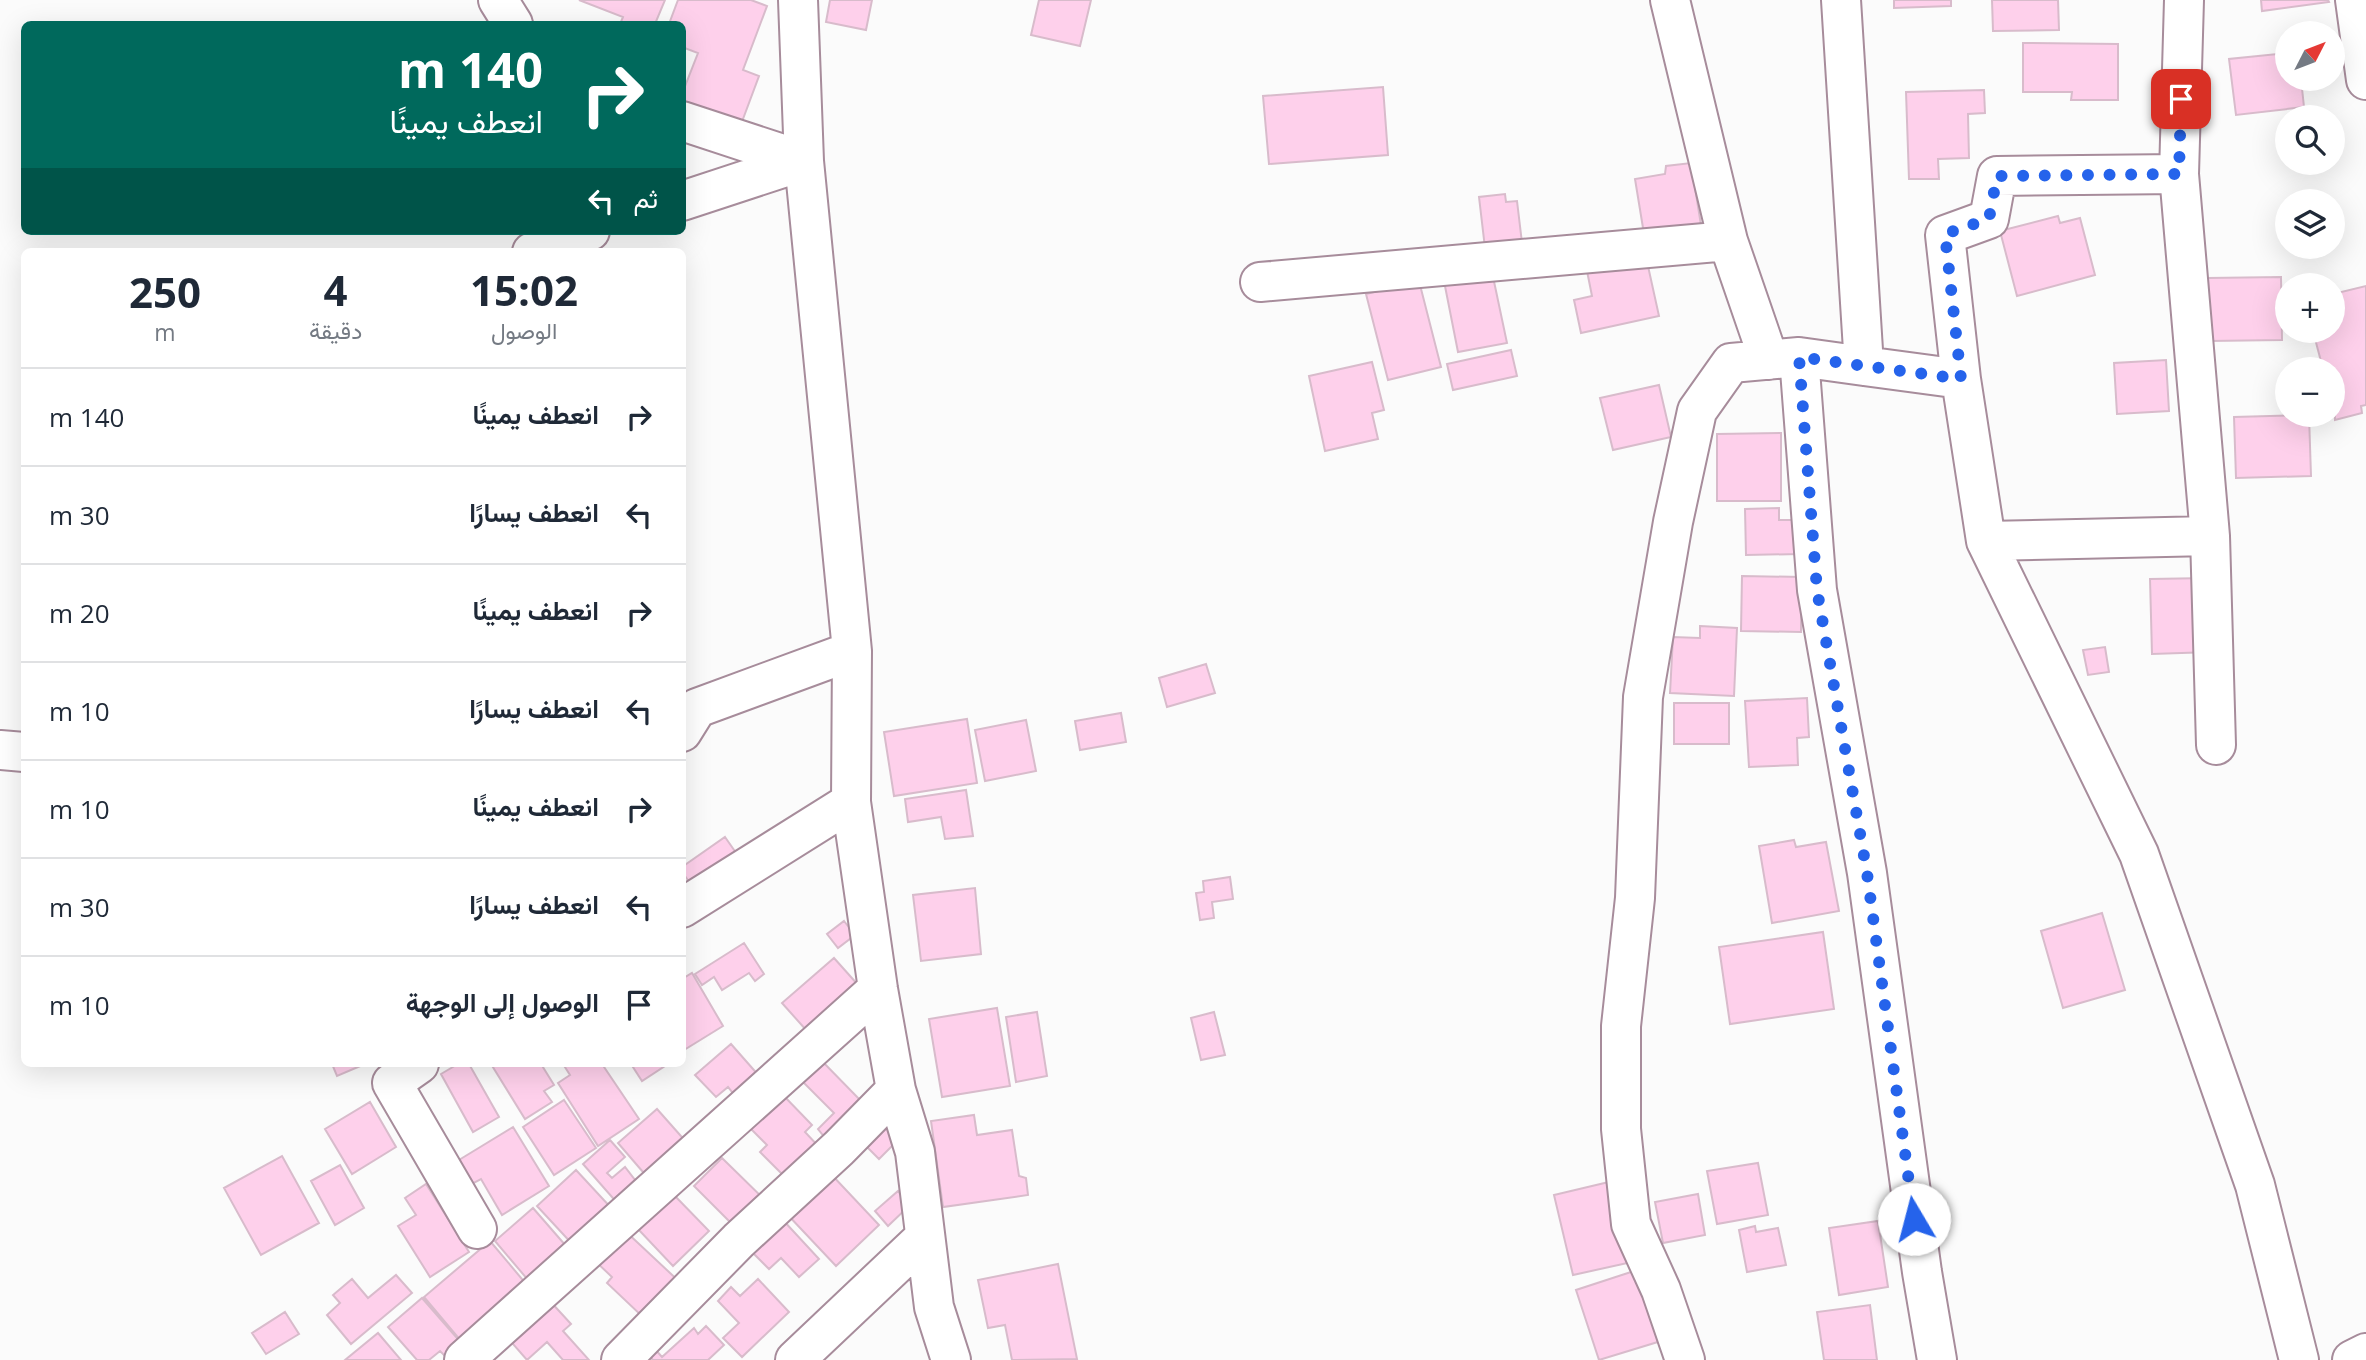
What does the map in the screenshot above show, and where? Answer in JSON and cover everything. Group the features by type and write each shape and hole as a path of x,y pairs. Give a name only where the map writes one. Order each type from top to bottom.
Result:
{"street":[{"path":"498,0 511,21"},
{"path":"798,0 804,160 852,651 851,802 878,989 896,1090 915,1152 934,1307 951,1360"},
{"path":"1670,0 1728,241 1784,358 1817,590 1867,873 1922,1272 1937,1360"},
{"path":"1841,0 1864,366"},
{"path":"2184,0 2179,174 2210,536 2216,745"},
{"path":"2355,0 2366,80"},
{"path":"686,122 804,160"},
{"path":"686,200 804,160"},
{"path":"2179,174 1997,176 1989,219 1945,234 1961,379 1986,541 2139,854 2255,1185 2300,1360"},
{"path":"543,248 579,235"},
{"path":"1260,282 1728,241"},
{"path":"1685,1360 1661,1290 1631,1224 1621,1129 1621,1026 1635,898 1643,697 1673,522 1697,411 1731,363 1784,358 1961,379"},
{"path":"1986,541 2210,536"},
{"path":"686,726 697,708 852,651"},
{"path":"0,750 21,752"},
{"path":"686,905 851,802"},
{"path":"464,1360 878,989"},
{"path":"411,1067 392,1083 477,1229"},
{"path":"621,1360 739,1240 839,1148 896,1090"},
{"path":"795,1360 925,1237"},
{"path":"2352,1360 2366,1353"}],"building":[{"path":"579,0 665,0 656,21 621,21 623,17"},
{"path":"678,0 751,0 767,6 743,70 759,76 740,127 686,107 686,84 698,53 686,48 686,21 670,21"},
{"path":"830,0 872,0 866,30 826,22"},
{"path":"1039,0 1091,0 1080,46 1031,35"},
{"path":"1894,0 1951,0 1951,6 1894,8"},
{"path":"1992,0 2058,0 2059,30 1993,31"},
{"path":"2261,0 2328,0 2329,2 2262,11"},
{"path":"2023,43 2118,44 2118,100 2071,100 2072,92 2023,92"},
{"path":"2275,54 2275,91 2302,91 2304,105 2275,105 2275,110 2236,115 2229,59"},
{"path":"1383,87 1388,155 1269,164 1263,96"},
{"path":"1984,90 1985,113 1968,114 1969,158 1938,159 1939,179 1909,179 1906,92"},
{"path":"1691,163 1701,225 1644,234 1635,179 1665,174 1666,166"},
{"path":"1505,194 1506,202 1517,201 1522,243 1485,248 1479,197"},
{"path":"2058,216 2060,223 2080,218 2095,275 2017,296 2000,231"},
{"path":"1646,257 1659,316 1581,333 1574,300 1592,296 1587,271"},
{"path":"1492,272 1507,343 1458,352 1444,281"},
{"path":"2275,277 2275,340 2210,341 2208,278"},
{"path":"1419,281 1441,367 1388,380 1366,294"},
{"path":"2366,286 2366,405 2361,406 2362,413 2345,417 2345,357 2320,357 2316,343 2345,343 2345,291"},
{"path":"1511,350 1517,376 1453,390 1447,364"},
{"path":"2166,360 2169,411 2117,414 2114,363"},
{"path":"1372,362 1384,410 1372,413 1378,439 1325,451 1309,376"},
{"path":"1659,385 1671,437 1613,450 1600,398"},
{"path":"2275,416 2275,427 2309,427 2311,476 2236,478 2234,417"},
{"path":"1781,433 1781,501 1717,501 1717,434"},
{"path":"1779,508 1779,520 1798,520 1799,554 1746,555 1745,509"},
{"path":"1742,576 1801,577 1801,632 1741,631"},
{"path":"2208,578 2211,652 2152,654 2150,579"},
{"path":"1700,626 1737,628 1734,696 1670,693 1673,637 1700,638"},
{"path":"2105,647 2109,672 2088,675 2083,650"},
{"path":"1206,664 1215,693 1167,707 1159,678"},
{"path":"1807,698 1809,737 1797,738 1798,765 1749,767 1745,701"},
{"path":"1674,703 1729,703 1729,744 1674,744"},
{"path":"1121,713 1126,742 1080,750 1075,721"},
{"path":"967,719 977,783 894,796 884,732"},
{"path":"1026,720 1036,771 985,781 975,730"},
{"path":"966,790 973,836 945,839 941,817 908,822 905,799"},
{"path":"725,837 741,860 696,891 686,877 686,864"},
{"path":"1794,840 1796,847 1826,842 1839,911 1772,923 1759,846"},
{"path":"1230,877 1233,899 1212,902 1214,918 1200,920 1196,893 1204,892 1203,881"},
{"path":"975,888 981,954 921,961 913,895"},
{"path":"2102,913 2125,990 2063,1008 2041,931"},
{"path":"844,921 855,935 838,948 827,934"},
{"path":"1823,932 1834,1009 1730,1024 1719,947"},
{"path":"744,943 764,974 755,981 749,973 722,990 714,977 702,985 695,974"},
{"path":"834,958 859,986 807,1031 782,1003"},
{"path":"692,973 723,1026 686,1049 686,977"},
{"path":"997,1008 1010,1086 942,1097 929,1019"},
{"path":"1037,1012 1047,1076 1016,1082 1006,1017"},
{"path":"1214,1012 1225,1055 1201,1060 1191,1018"},
{"path":"731,1044 760,1077 736,1097 728,1087 716,1097 695,1075"},
{"path":"819,1058 863,1103 826,1139 818,1129 834,1113 799,1078"},
{"path":"333,1067 358,1067 337,1076"},
{"path":"453,1067 471,1067 499,1117 473,1132 441,1074"},
{"path":"493,1067 543,1067 554,1085 544,1091 552,1102 525,1119"},
{"path":"565,1067 604,1067 639,1119 598,1146 558,1083 570,1075"},
{"path":"633,1067 663,1067 642,1081"},
{"path":"782,1094 812,1125 805,1132 820,1148 788,1180 760,1152 767,1145 749,1127"},
{"path":"564,1100 596,1148 554,1175 523,1127"},
{"path":"370,1102 396,1147 352,1174 325,1129"},
{"path":"657,1109 688,1144 649,1179 618,1143"},
{"path":"974,1115 977,1135 1012,1130 1019,1176 1026,1178 1028,1195 943,1207 931,1121"},
{"path":"886,1125 899,1139 879,1159 865,1145"},
{"path":"513,1127 549,1186 502,1215 481,1179 468,1186 454,1163"},
{"path":"610,1140 625,1157 607,1173 612,1178 625,1167 635,1180 631,1184 635,1190 619,1205 583,1164"},
{"path":"282,1156 319,1223 261,1255 224,1188"},
{"path":"722,1158 765,1200 737,1229 694,1186"},
{"path":"1758,1163 1768,1215 1717,1224 1707,1171"},
{"path":"340,1165 364,1208 335,1225 311,1181"},
{"path":"576,1170 614,1211 575,1247 537,1206"},
{"path":"830,1173 879,1225 836,1266 786,1213"},
{"path":"1613,1181 1632,1262 1573,1275 1554,1195"},
{"path":"426,1184 469,1252 430,1277 398,1226 416,1215 405,1198"},
{"path":"898,1191 910,1205 888,1226 875,1211"},
{"path":"1698,1194 1705,1235 1663,1243 1655,1202"},
{"path":"674,1195 709,1231 673,1266 638,1229"},
{"path":"533,1208 573,1254 534,1287 495,1241"},
{"path":"782,1219 819,1259 799,1277 781,1258 769,1269 749,1249"},
{"path":"1878,1221 1888,1287 1839,1295 1829,1228"},
{"path":"1755,1226 1756,1232 1778,1228 1786,1265 1747,1272 1739,1230"},
{"path":"622,1228 685,1287 645,1319 607,1283 612,1277 593,1259"},
{"path":"490,1241 532,1291 466,1347 424,1297"},
{"path":"1058,1264 1077,1359 1012,1360 1005,1325 988,1328 978,1280"},
{"path":"1637,1270 1661,1341 1599,1360 1576,1290"},
{"path":"396,1275 412,1293 351,1344 327,1315 340,1303 333,1295 352,1279 368,1298"},
{"path":"758,1279 789,1312 742,1357 723,1338 739,1323 718,1301 731,1287 740,1296"},
{"path":"422,1298 464,1346 448,1359 440,1351 429,1360 417,1360 388,1327"},
{"path":"549,1300 571,1324 563,1331 589,1360 563,1360 547,1342 527,1360 507,1337"},
{"path":"1870,1305 1877,1360 1824,1360 1817,1312"},
{"path":"285,1312 299,1334 266,1354 252,1333"},
{"path":"706,1326 724,1345 708,1360 653,1360 647,1354 654,1348 662,1357 694,1328 698,1334"},
{"path":"378,1333 401,1360 345,1360"}],"route":[{"path":"1914,1219 1867,873 1817,590 1799,357 1961,379 1945,234 1989,219 1997,176 2179,174 2181,99"}]}
